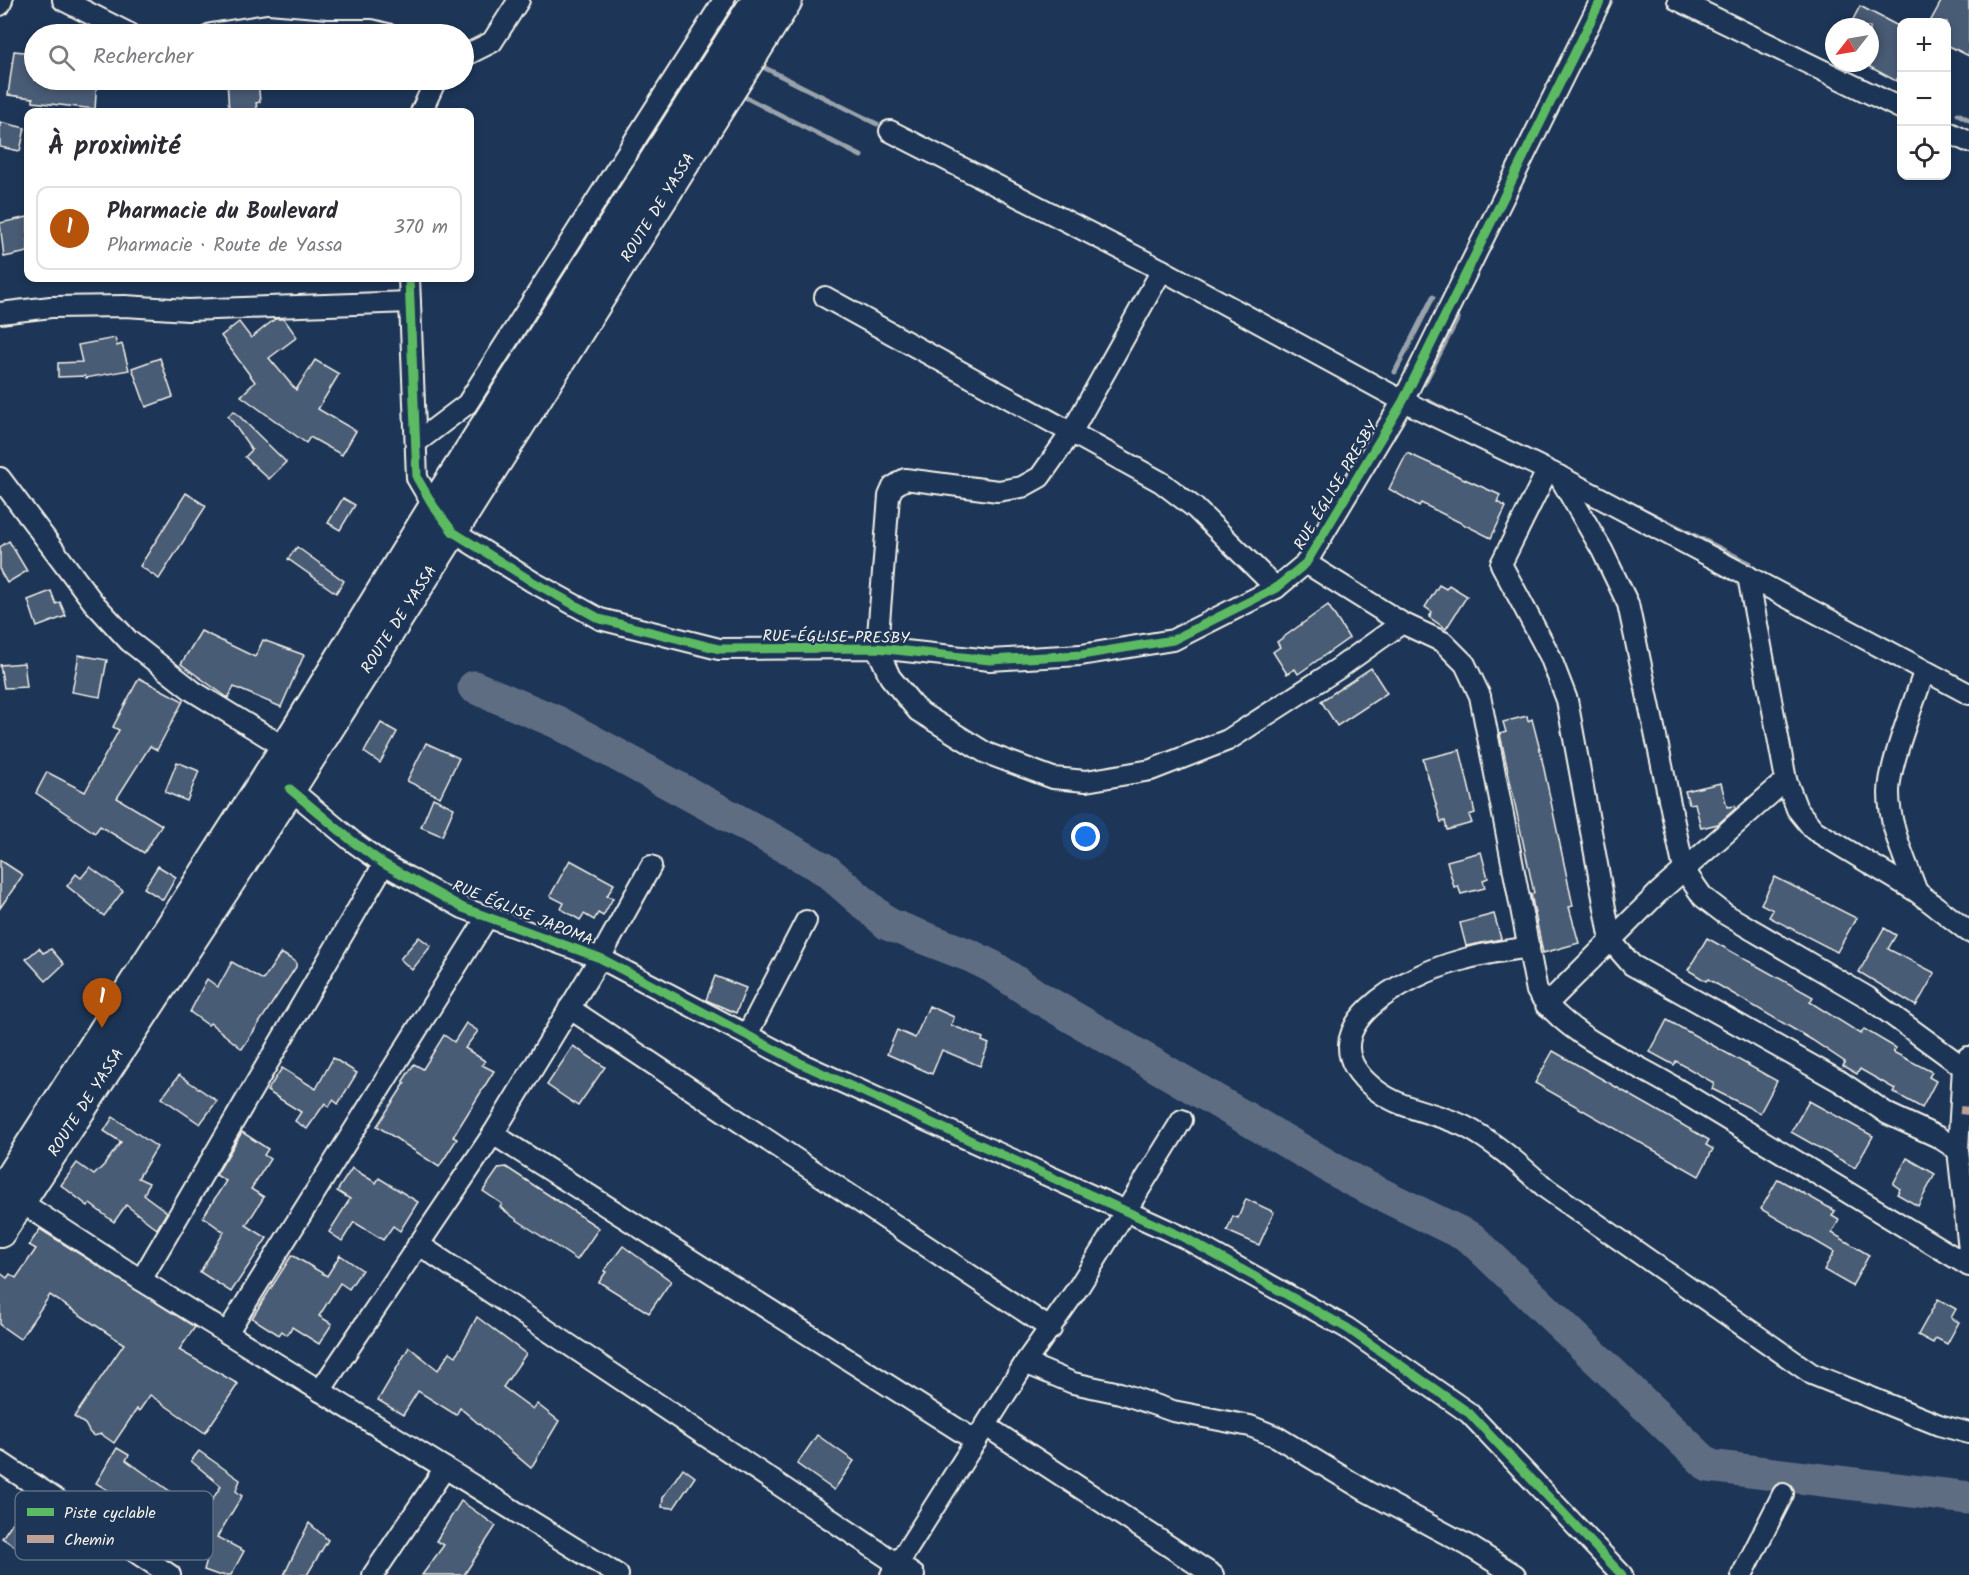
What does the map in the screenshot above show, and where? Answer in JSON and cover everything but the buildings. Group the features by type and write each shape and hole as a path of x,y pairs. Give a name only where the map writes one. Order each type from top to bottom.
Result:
{"main road":[{"name":"ROUTE DE YASSA","path":"0,1232 6,1193 296,754 453,532 733,61 757,0"},
{"name":"ROUTE DE YASSA","path":"6,1193 290,789 296,754 434,507 733,61 787,0"}],"street":[{"path":"0,5 2,0"},
{"path":"63,0 110,24"},
{"path":"474,51 492,42 519,0"},
{"path":"417,442 467,404 724,0"},
{"name":"RUE ÉGLISE PRESBY","path":"453,532 533,582 600,619 719,649 877,648 990,660 1081,655 1173,640 1276,588 1306,563 1403,401 1601,0"},
{"path":"1678,0 1897,107"},
{"path":"423,108 431,90"},
{"path":"890,131 1162,270 1403,401 1553,473 1969,694"},
{"path":"1951,133 1969,142"},
{"path":"1162,270 1071,433 1040,477 1022,487 998,491 905,479 893,487 890,496 877,648 890,677 918,711 986,753 1053,778 1086,781 1151,770 1228,740 1339,668 1402,623"},
{"path":"409,282 411,377 417,442 417,478 434,507 453,532"},
{"path":"825,297 1161,482 1195,508 1276,588"},
{"path":"0,313 51,307 125,306 189,310 410,302"},
{"path":"1553,473 1602,550 1629,604 1684,870 1703,897 1725,914 1867,997 1966,1061 1958,1150 1969,1250"},
{"path":"1553,473 1501,564 1550,656 1566,700 1611,941 1632,965 1841,1082 1888,1114 1938,1137 1958,1150"},
{"path":"0,478 93,602 129,640 193,691 296,754"},
{"path":"1306,563 1402,623 1443,642 1465,664 1480,696 1538,991 1546,1005 1570,1028 1638,1065 1969,1266"},
{"path":"1748,576 1786,780 1797,808 1814,830 1917,891 1969,932"},
{"path":"1917,891 1895,830 1889,793 1892,773 1924,672"},
{"path":"1546,1005 1684,870 1786,780"},
{"name":"RUE ÉGLISE JAPOMA","path":"290,789 384,864 463,908 600,958 802,1064 1185,1238 1347,1328 1469,1413 1622,1575"},
{"path":"141,1280 384,864"},
{"path":"320,1391 493,1134 600,958 651,866"},
{"path":"227,1333 488,916"},
{"path":"748,1034 806,921"},
{"path":"1529,947 1461,960 1412,979 1362,1014 1348,1035 1349,1059 1359,1075 1378,1091 1411,1109 1464,1126 1511,1158 1548,1189 1812,1374 1939,1425 1969,1433"},
{"path":"569,1008 1051,1329"},
{"path":"894,1570 1025,1363 1051,1329 1182,1120"},
{"path":"493,1134 1213,1575"},
{"path":"6,1193 141,1280 618,1575"},
{"path":"418,1244 894,1570 914,1575"},
{"path":"1025,1363 1073,1383 1120,1393 1173,1411 1250,1426 1277,1437 1366,1491 1469,1546 1515,1575"},
{"path":"0,1462 44,1491"},
{"path":"373,1575 445,1468"},
{"path":"1742,1575 1783,1494"},
{"path":"147,1560 170,1575"}],"waterway":[{"path":"761,66 877,124"},
{"path":"741,95 861,156"},
{"path":"1958,114 1969,120"},
{"path":"1395,372 1433,297"},
{"path":"1424,384 1458,318"},
{"path":"1428,401 1458,417"},
{"path":"1630,503 1749,563"},
{"path":"474,687 557,722 766,836 826,870 888,924 971,956 993,967 1038,997 1354,1181 1471,1238 1709,1466 1969,1498"}],"marked path":[{"path":"1960,1110 1969,1111"}],"cycle path":[{"path":"409,282 417,478 434,507 453,532 533,582 600,619 719,649 877,648 990,660 1081,655 1173,640 1276,588 1306,563 1403,401 1601,0"},
{"path":"290,789 352,841 384,864 463,908 600,958 802,1064 1185,1238 1347,1328 1469,1413 1622,1575"}],"place":[{"name":"Pharmacie du Boulevard","path":"102,1028"}]}
